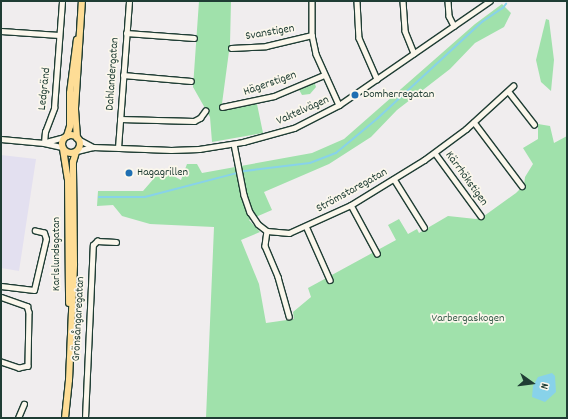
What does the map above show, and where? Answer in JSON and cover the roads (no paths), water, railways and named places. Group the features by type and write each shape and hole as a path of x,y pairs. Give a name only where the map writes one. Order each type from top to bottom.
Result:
{"main road":[{"path":"81,14 71,81 70,126 63,148 69,153 77,151 80,146 75,108 82,1"},
{"path":"66,137 78,138"},
{"name":"Karlslundsgatan","path":"63,148 68,179 70,358"},
{"name":"Karlslundsgatan","path":"65,418 70,358 74,264 73,162 77,151"}],"street":[{"name":"Ledgränd","path":"44,142 45,132 54,108 62,1"},
{"name":"Dahlandergatan","path":"118,148 129,1"},
{"path":"312,1 312,35 324,75 339,105"},
{"path":"357,1 359,38 377,79"},
{"path":"402,1 405,31 414,53"},
{"path":"448,1 450,16 454,26"},
{"name":"Vaktelvägen","path":"77,151 93,147 185,150 234,144 294,128 339,105 490,1"},
{"path":"1,30 59,35"},
{"path":"126,33 194,38"},
{"name":"Svanstigen","path":"231,48 275,44 312,35"},
{"path":"123,75 192,81"},
{"name":"Hägerstigen","path":"222,108 274,96 324,75"},
{"name":"Strömstaregatan","path":"267,230 283,234 306,226 351,204 394,180 435,153 509,92 513,86"},
{"path":"509,92 534,124"},
{"path":"120,119 194,121 200,118 205,111"},
{"path":"474,122 522,186"},
{"path":"44,142 66,137"},
{"name":"Vaktelvägen","path":"78,138 93,147"},
{"path":"1,139 44,142 63,148"},
{"path":"234,144 240,176 250,212 258,224 267,230 265,246 278,277 289,316"},
{"name":"Kärrhökstigen","path":"435,153 481,216"},
{"path":"394,180 424,227"},
{"path":"351,204 376,253"},
{"path":"306,226 330,280"},
{"path":"1,286 34,290 46,239 44,233 35,231"},
{"name":"Grönsångaregatan","path":"85,418 93,245 97,241 116,242"},
{"path":"1,297 27,306 29,312 28,366 19,368 1,362"},
{"path":"18,418 24,404"}],"water":[{"path":"552,373 555,376 556,392 545,402 532,397 533,386 538,377"}],"waterway":[{"path":"99,197 145,197 245,171 310,163 336,153 378,118 482,22 503,8 506,4"}],"place":[{"name":"Domherregatan","path":"355,95"},
{"name":"Hagagrillen","path":"129,173"}],"park label":[{"name":"Varbergaskogen","path":"468,319"}]}
